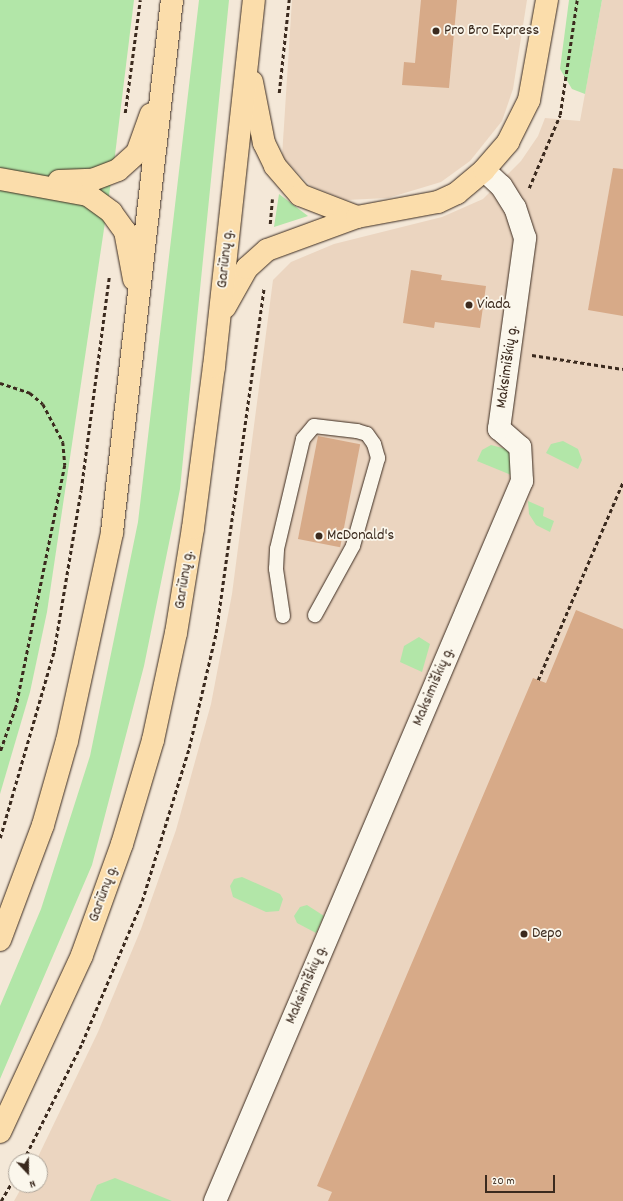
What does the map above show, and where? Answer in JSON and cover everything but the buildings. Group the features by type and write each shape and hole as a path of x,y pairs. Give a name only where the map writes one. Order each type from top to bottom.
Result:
{"highway":[{"path":"0,940 45,817 68,741 112,532 172,0"},
{"name":"Gariūnų g.","path":"0,1132 82,955 122,844 152,740 182,596 220,316 254,0"},
{"path":"220,316 246,268 268,250 357,217 438,202 457,193 484,170 508,142 529,100 547,0"},
{"path":"248,60 264,143 275,166 300,195 357,217"},
{"path":"9,180 92,180 118,170 136,153 162,83"},
{"path":"9,180 88,195 111,212 125,231 129,247 138,312"}],"street":[{"name":"Maksimiškių g.","path":"215,1201 522,481 520,447 499,429 525,238 515,208 501,186 484,170"}],"lane":[{"path":"283,616 276,569 277,549 302,439 314,426 357,431 367,434 374,444 378,458 353,546 315,615"}],"path":[{"path":"125,116 140,0"},
{"path":"515,208 530,186 560,116 577,0"},
{"path":"0,838 54,651 81,490 110,271"},
{"path":"510,351 623,369"},
{"path":"0,383 30,393 44,404 63,442 65,465 16,707 0,753"},
{"path":"538,680 623,482"},
{"path":"1,1201 8,1189"}],"shaded area":[{"path":"292,0 527,0 513,89 502,121 470,161 441,182 388,198 346,200 311,186 282,157"},
{"path":"602,0 623,0 623,1201 14,1201 18,1193 48,1193 48,1153 40,1153 98,1032 141,929 176,830 211,704 232,594 273,280 291,262 334,244 442,217 483,199 521,161 538,136 545,118 580,121"}],"green space":[{"path":"0,0 134,0 115,155 47,612 30,692 0,794"},
{"path":"199,0 229,0 180,489 144,666 92,865 0,1079 0,1006 41,909 90,756 138,522"},
{"path":"569,0 602,0 585,94 572,89 560,69"},
{"path":"279,194 308,216 274,227"},
{"path":"563,441 578,449 582,460 578,469 546,453 551,444"},
{"path":"491,445 510,450 511,475 477,461 482,450"},
{"path":"528,501 544,508 543,516 554,521 550,532 536,525 529,514"},
{"path":"419,637 430,644 422,672 400,662 404,646"},
{"path":"242,877 280,894 283,899 279,911 266,912 233,897 230,886 234,879"},
{"path":"307,905 324,916 316,933 297,923 294,916 300,907"},
{"path":"115,1178 172,1201 90,1201 97,1185"}],"place":[{"name":"Pro Bro Express","path":"436,31"},
{"name":"Viada","path":"469,305"},
{"name":"McDonald's","path":"319,536"},
{"name":"Depo","path":"524,934"}]}
